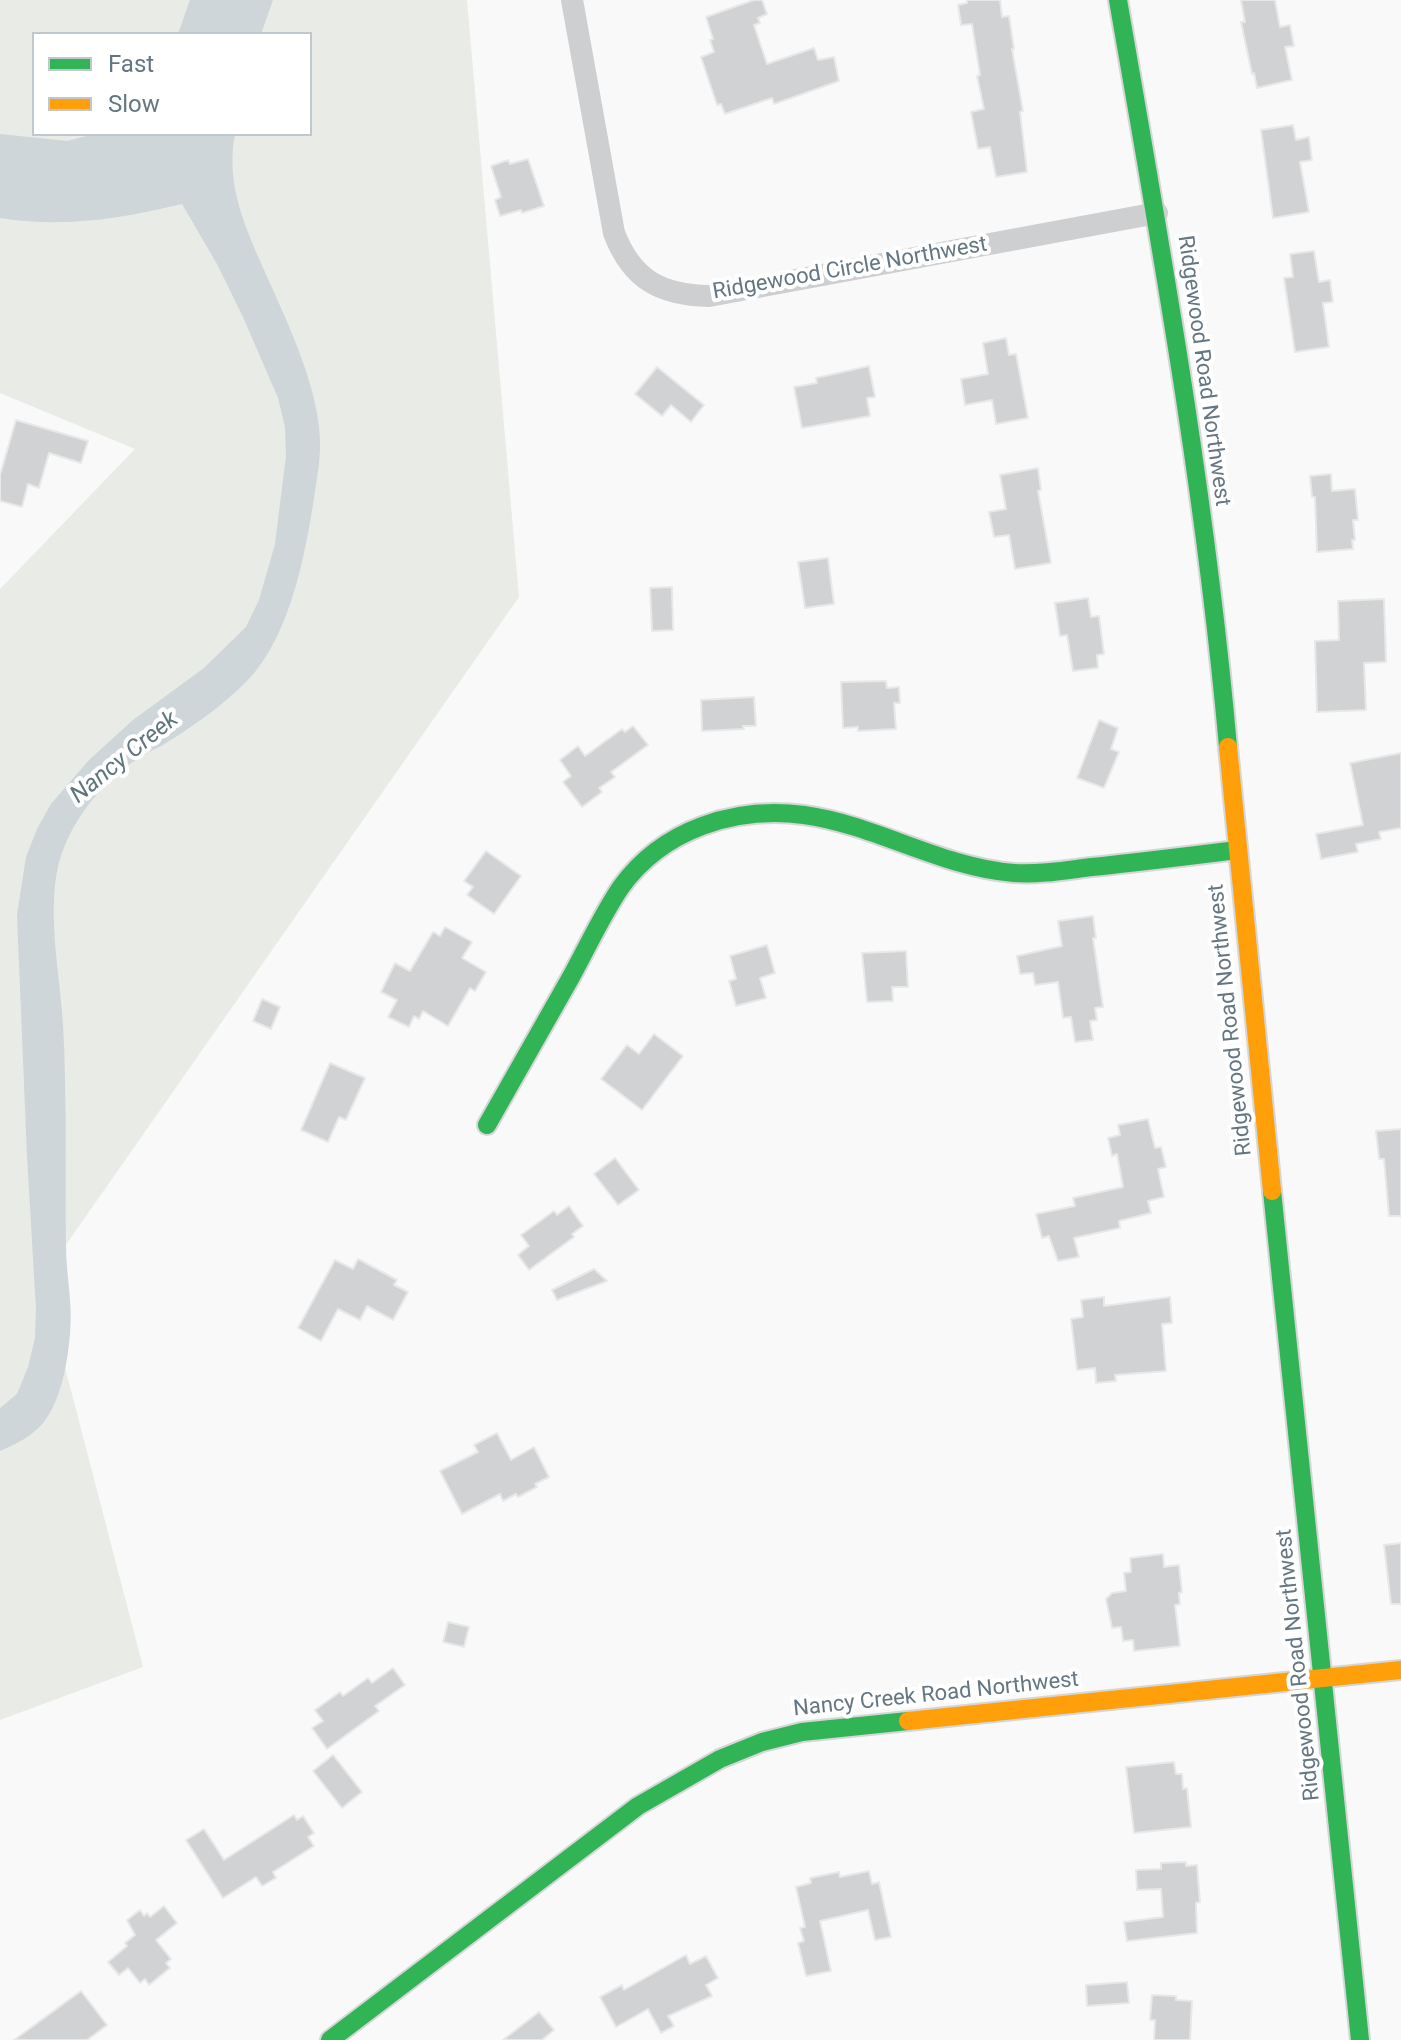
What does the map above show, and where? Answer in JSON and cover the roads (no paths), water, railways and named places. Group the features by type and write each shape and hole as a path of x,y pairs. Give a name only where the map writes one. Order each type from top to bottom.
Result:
{"street":[{"name":"Ridgewood Circle Northwest","path":"572,0 614,233 631,265 659,288 683,295 709,296 1157,213"},
{"name":"Ridgewood Road Northwest","path":"1118,0 1176,331 1217,625 1237,850 1325,1677 1360,2040"},
{"path":"487,1125 621,888 660,847 712,821 756,812 804,813 963,864 1013,873 1050,872 1237,850"},
{"name":"Nancy Creek Road Northwest","path":"330,2040 638,1806 720,1759 762,1742 802,1732 1401,1670"}],"water":[{"path":"190,0 273,0 262,32 179,32"},
{"name":"Nancy Creek","path":"0,134 67,141 87,136 235,136 233,168 237,199 302,360 317,413 320,439 306,544 291,600 269,651 255,672 223,703 200,721 140,757 96,795 74,826 60,860 54,913 64,1051 66,1245 71,1311 69,1344 62,1380 49,1414 28,1436 0,1451 0,1408 17,1394 35,1338 17,915 26,857 51,804 89,760 133,720 204,668 246,627 259,600 275,544 286,456 285,427 278,398 217,264 182,204 136,214 70,222 0,218"}]}
